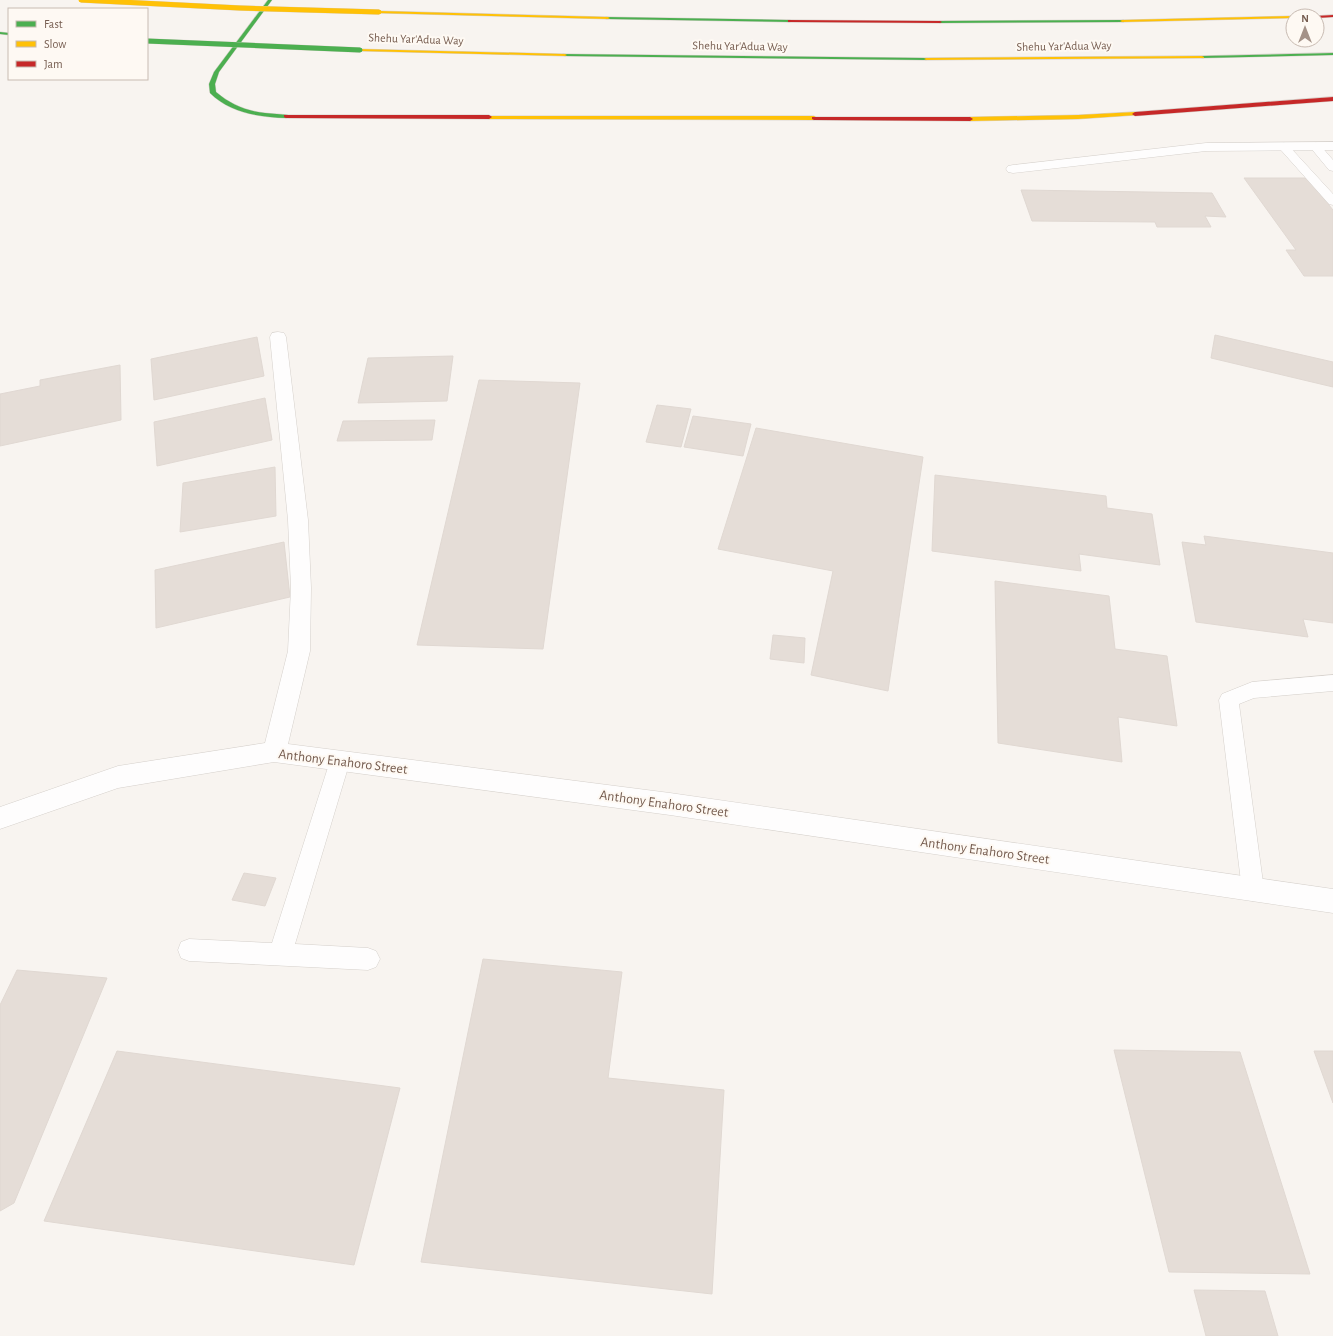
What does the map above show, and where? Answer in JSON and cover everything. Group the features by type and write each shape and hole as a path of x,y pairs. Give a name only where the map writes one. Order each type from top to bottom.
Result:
{"main road":[{"name":"Shehu Yar'Adua Way","path":"81,0 240,8 614,19 806,22 1041,22 1285,17"},
{"path":"270,0 217,72 212,84 213,93 230,107 264,116 1078,117 1176,112 1333,99"},
{"name":"Shehu Yar'Adua Way","path":"148,41 360,50 784,59 1024,59 1332,54"}],"street":[{"path":"1013,170 1161,151 1206,147 1333,146"},
{"path":"274,752 298,651 300,588 298,520 278,337"},
{"name":"Anthony Enahoro Street","path":"0,818 118,778 274,752 677,805 1333,901"}],"lane":[{"path":"1284,147 1333,201"},
{"path":"1316,147 1333,167"},
{"path":"1312,179 1326,179"},
{"path":"1253,890 1229,700 1252,690 1333,683"},
{"path":"280,955 340,760"},
{"path":"189,950 368,959"}],"building":[{"path":"1244,178 1307,178 1333,210 1333,276 1304,276 1286,250 1296,250"},
{"path":"1021,190 1212,193 1226,217 1205,216 1211,227 1157,227 1155,222 1032,221"},
{"path":"1215,335 1333,362 1333,387 1211,358"},
{"path":"257,337 264,376 154,400 151,359"},
{"path":"453,356 447,401 358,403 368,358"},
{"path":"120,365 121,420 0,446 0,394 40,386 40,380"},
{"path":"479,380 580,383 543,649 417,645"},
{"path":"265,398 272,440 157,466 154,422"},
{"path":"657,405 691,409 681,447 646,442"},
{"path":"693,416 751,424 743,456 684,447"},
{"path":"435,420 432,440 337,441 343,421"},
{"path":"756,428 923,457 888,691 811,675 833,571 718,549"},
{"path":"275,467 276,516 180,532 183,483"},
{"path":"935,475 1106,496 1107,508 1152,514 1160,565 1079,554 1081,571 932,551"},
{"path":"1204,536 1333,553 1333,623 1303,619 1308,637 1196,622 1182,542 1206,545"},
{"path":"284,542 290,597 156,628 155,570"},
{"path":"995,581 1109,596 1115,649 1167,656 1177,726 1118,717 1122,762 998,743"},
{"path":"773,635 805,638 804,663 770,659"},
{"path":"244,873 276,878 265,906 232,900"},
{"path":"483,959 622,972 608,1078 724,1090 712,1294 421,1262"},
{"path":"17,970 107,978 14,1203 0,1211 0,1005"},
{"path":"1114,1050 1240,1052 1310,1274 1169,1272"},
{"path":"117,1051 400,1088 354,1265 44,1221"},
{"path":"1314,1051 1333,1051 1333,1103"},
{"path":"1194,1290 1265,1291 1278,1336 1206,1336"}],"traffic: fast":[{"path":"270,0 217,72 212,84 213,93 229,105 247,112 286,116"},
{"path":"608,18 790,21"},
{"path":"940,22 1122,21"},
{"path":"0,33 8,34"},
{"path":"148,41 360,50"},
{"path":"1202,57 1333,54"},
{"path":"565,55 926,59"}],"traffic: slow":[{"path":"81,0 240,8 379,12"},
{"path":"379,12 608,18"},
{"path":"1122,21 1285,17"},
{"path":"360,50 565,55"},
{"path":"926,59 1202,57"},
{"path":"970,119 1078,117 1135,114"},
{"path":"489,117 814,118"}],"traffic: jam":[{"path":"1325,16 1333,16"},
{"path":"790,21 940,22"},
{"path":"1135,114 1333,99"},
{"path":"286,116 489,117"},
{"path":"814,118 970,119"}]}
